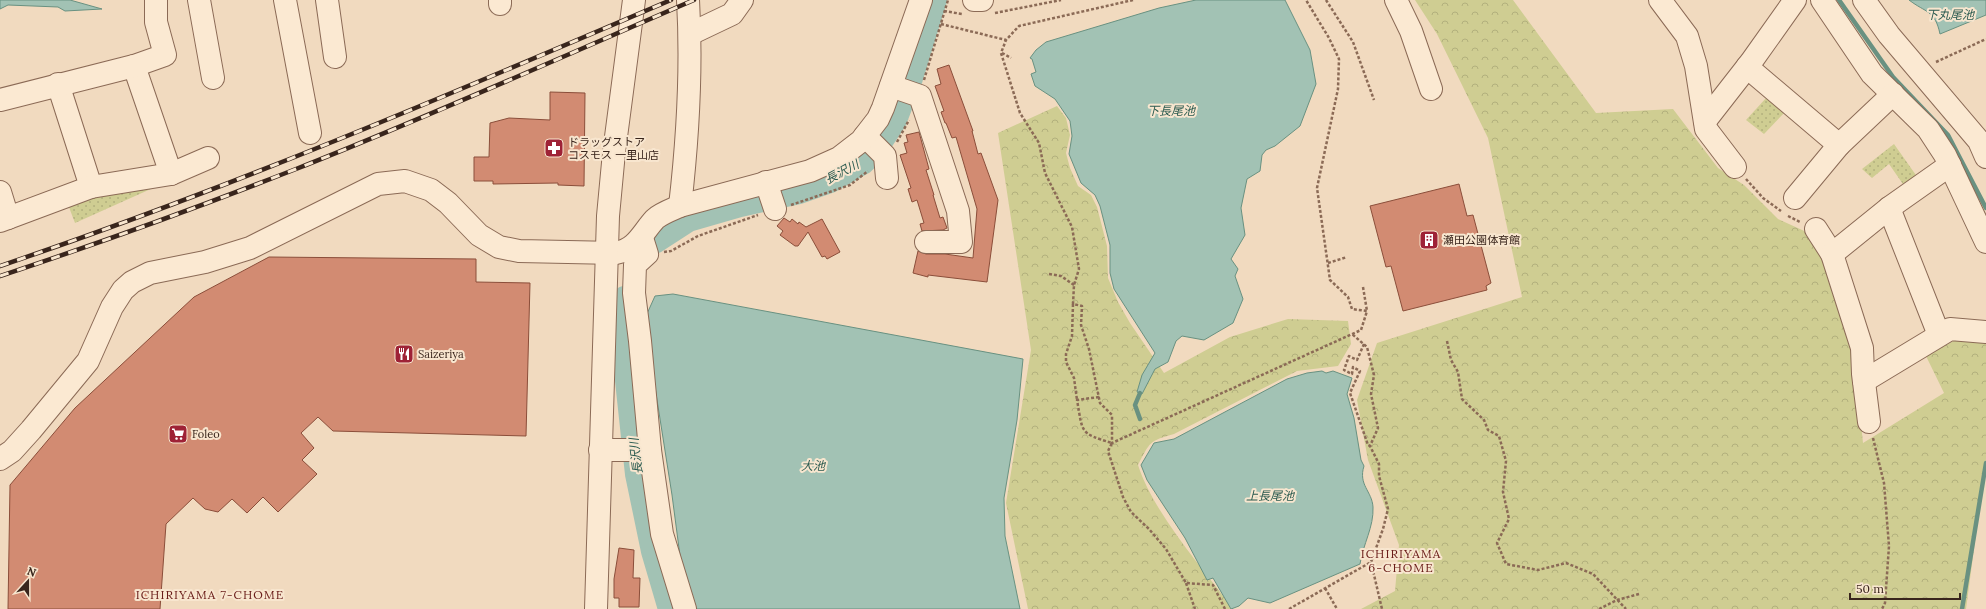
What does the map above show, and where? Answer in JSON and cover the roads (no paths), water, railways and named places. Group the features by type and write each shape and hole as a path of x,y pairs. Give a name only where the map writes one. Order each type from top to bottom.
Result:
{"street":[{"path":"0,100 58,84 134,66 165,55 156,22 156,0"},
{"path":"199,0 213,78"},
{"path":"285,0 310,133"},
{"path":"327,0 335,57"},
{"path":"596,609 607,253 614,152 634,0"},
{"path":"680,206 689,103 690,34 688,0"},
{"path":"690,34 732,14 742,0"},
{"path":"0,459 12,451 88,361 112,307 123,290 132,282 150,273 205,262 250,248 378,184 385,182 405,181 431,190 448,203 479,235 499,247 519,251 607,253 623,252 630,248 642,238 656,218 680,206 826,165 849,150 865,137 878,120 921,0"},
{"path":"1396,0 1412,31 1431,89"},
{"path":"1660,0 1688,36 1696,66 1706,129 1735,167"},
{"path":"1705,121 1747,68 1795,0"},
{"path":"1822,0 1872,74 1928,129 1950,165 1986,242"},
{"path":"1864,0 1889,36 1984,145"},
{"path":"134,66 171,174"},
{"path":"1747,68 1839,145"},
{"path":"58,84 92,187"},
{"path":"891,86 919,95 958,211 960,242 926,242"},
{"path":"1795,198 1839,145 1894,94"},
{"path":"865,137 884,155 888,178"},
{"path":"0,192 4,219 92,187 171,174 208,158"},
{"path":"1832,254 1889,208 1950,165"},
{"path":"766,183 775,209"},
{"path":"1889,208 1939,335"},
{"path":"1816,228 1832,254 1862,348 1869,422"},
{"path":"642,238 647,254 635,265 634,292 640,341 649,450 662,534 686,609"},
{"path":"1864,381 1950,328 1986,332"},
{"path":"601,450 649,450"}],"water":[{"path":"0,0 70,0 102,9 65,11 58,7 8,5 0,9"},
{"name":"下長尾池","path":"1196,0 1285,0 1310,50 1316,84 1300,126 1275,146 1266,150 1262,155 1260,171 1247,179 1241,208 1245,235 1231,259 1238,269 1235,276 1243,299 1233,323 1204,340 1182,336 1176,341 1168,362 1155,369 1142,394 1137,392 1142,375 1155,353 1114,289 1110,273 1110,245 1100,206 1095,195 1081,183 1069,154 1072,136 1070,121 1055,99 1035,86 1031,74 1036,72 1032,59 1030,58 1036,50 1046,42 1159,8"},
{"name":"下丸尾池","path":"1909,0 1986,0 1986,15 1940,34 1938,26 1932,16"},
{"name":"大池","path":"673,294 1023,359 1017,420 1004,498 1005,536 1020,609 693,609 682,571 672,495 646,330 646,316 655,296"},
{"name":"上長尾池","path":"1322,371 1326,373 1333,371 1352,378 1347,394 1354,418 1361,460 1364,466 1364,483 1373,507 1372,522 1363,549 1360,564 1270,603 1248,598 1239,606 1231,609 1213,578 1207,580 1185,538 1147,480 1141,465 1154,443 1174,439 1287,379 1307,373"}],"waterway":[{"name":"長沢川","path":"654,241 688,219 740,204 799,191 830,180 862,162 874,150 894,120 910,78 934,0"},
{"path":"1839,0 1893,77 1948,135 1986,208"},
{"name":"長沢川","path":"625,299 627,371 638,474 654,551 671,609"},
{"path":"1140,393 1135,405 1140,419"},
{"path":"1962,609 1986,463"}],"railway":[{"path":"0,266 170,205 338,140 671,0"},
{"path":"0,276 75,251 296,169 446,107 694,0"}],"place":[{"name":"ドラッグストア コスモス 一里山店","path":"554,148"},
{"name":"瀬田公園体育館","path":"1429,240"},
{"name":"Saizeriya","path":"404,354"},
{"name":"Foleo","path":"178,434"}],"district":[{"name":"ICHIRIYAMA 6-CHOME","path":"1401,561"},
{"name":"ICHIRIYAMA 7-CHOME","path":"210,595"}]}
